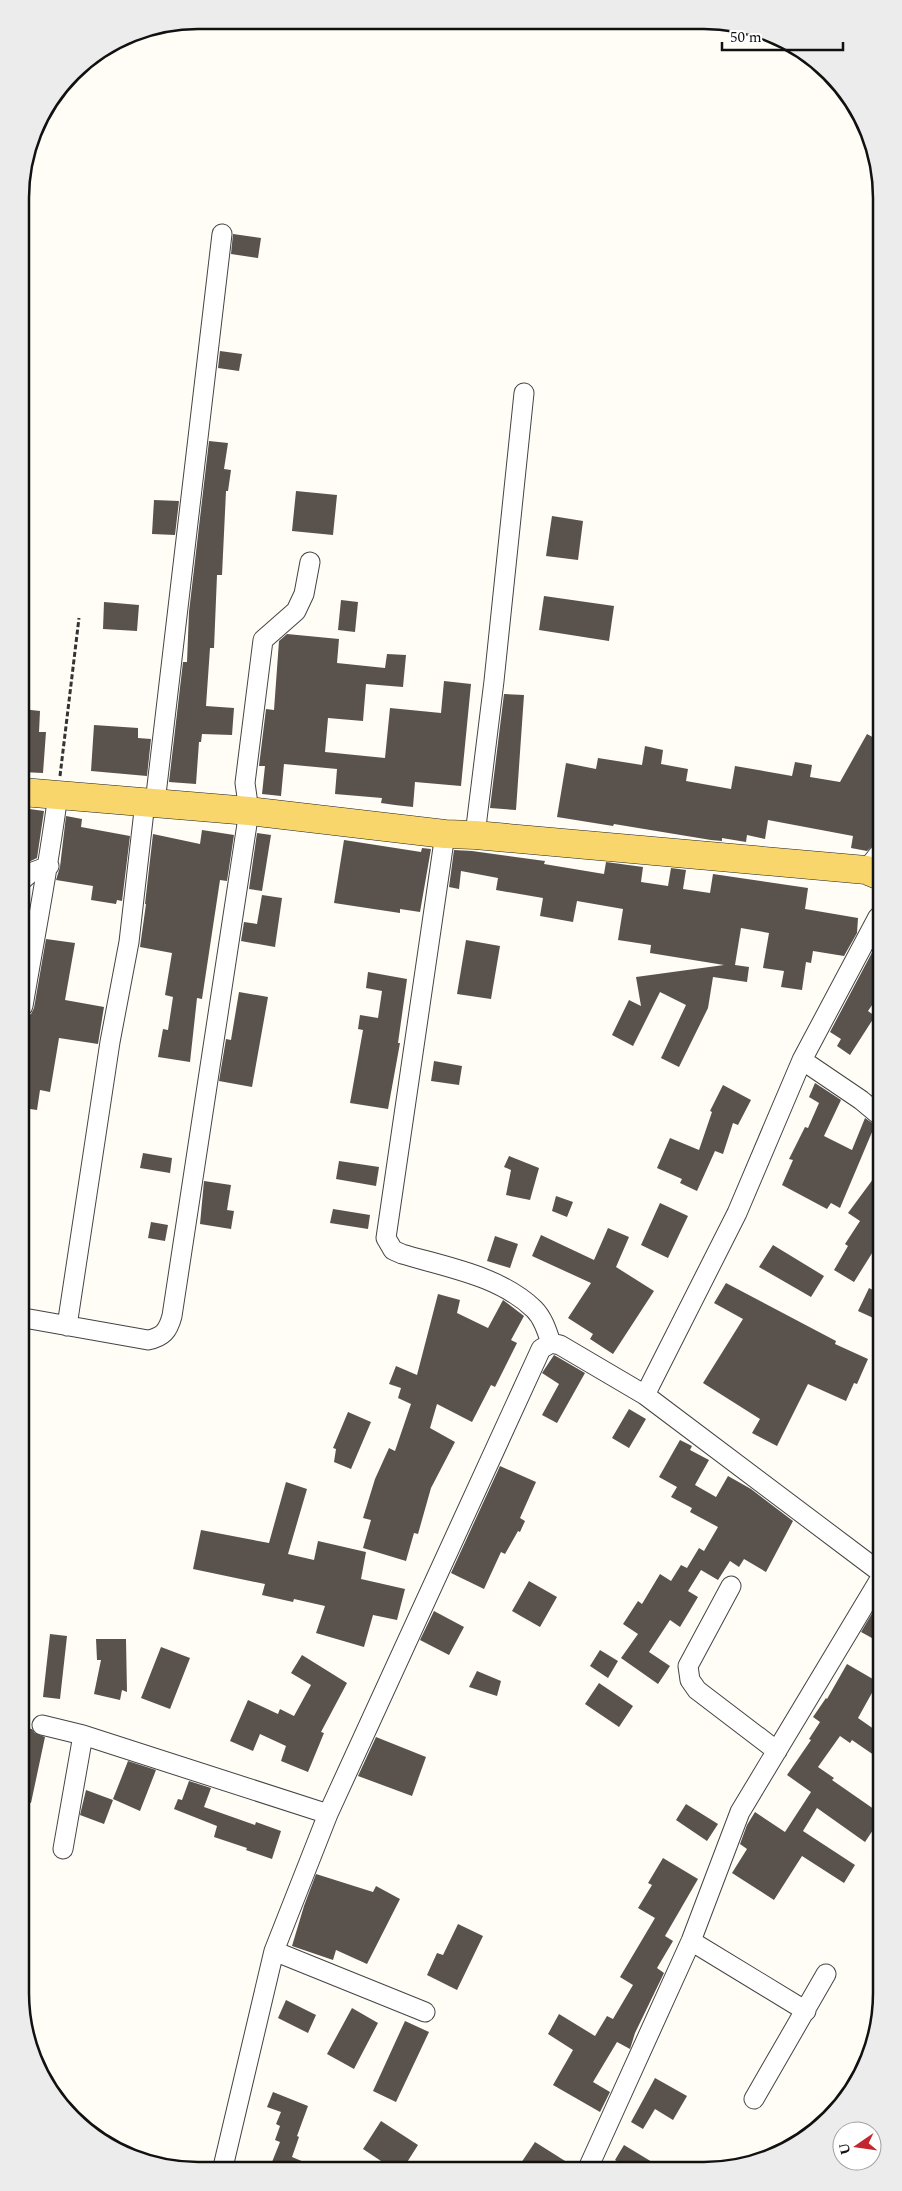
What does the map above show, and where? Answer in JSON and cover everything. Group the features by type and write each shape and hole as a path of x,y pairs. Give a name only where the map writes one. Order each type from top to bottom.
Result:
{"main road":[{"path":"29,792 249,811 445,834 873,867"}],"street":[{"path":"67,1326 110,1042 129,942 150,802 222,234"},
{"path":"475,835 494,681 524,393"},
{"path":"29,1319 148,1340 161,1337 168,1329 172,1316 249,811 245,783 263,640 296,611 304,594 310,562"},
{"path":"30,919 49,866 58,794"},
{"path":"445,834 386,1238 393,1250 402,1254 470,1274 513,1292 535,1310 545,1324 551,1343"},
{"path":"29,874 49,866"},
{"path":"645,1395 737,1212 802,1060 873,926"},
{"path":"802,1060 873,1110"},
{"path":"223,2162 274,1951 328,1814 541,1349 551,1343 560,1344 645,1395 873,1567"},
{"path":"730,1586 688,1666 690,1680 697,1690 777,1751"},
{"path":"591,2162 691,1941 740,1812 873,1591"},
{"path":"42,1725 83,1734 328,1814"},
{"path":"63,1849 83,1734"},
{"path":"691,1941 806,2011"},
{"path":"274,1951 425,2012"},
{"path":"754,2099 826,1974"}],"path":[{"path":"58,794 79,618"}],"building":[{"path":"233,234 261,238 258,258 231,254"},
{"path":"220,351 242,354 239,371 218,368"},
{"path":"209,441 228,443 224,469 231,470 228,491 226,491 222,575 217,575 214,648 210,648 206,706 234,708 232,735 202,734 201,742 199,742 196,784 169,782 183,662 187,662 189,612"},
{"path":"296,491 337,495 333,535 292,531"},
{"path":"154,500 179,501 175,535 152,534"},
{"path":"552,516 583,521 578,560 546,556"},
{"path":"544,596 614,606 609,641 539,630"},
{"path":"341,600 358,602 355,632 338,630"},
{"path":"104,602 139,605 137,631 103,629"},
{"path":"287,634 339,639 337,663 385,668 387,654 406,655 403,687 366,684 363,721 328,718 325,752 385,758 390,708 441,713 444,681 471,684 461,786 415,782 413,807 395,805 381,803 382,798 335,794 337,769 284,764 281,796 262,794 265,766 259,766 266,709 274,710 279,641"},
{"path":"504,694 524,695 516,810 490,808"},
{"path":"29,710 40,711 39,732 46,732 43,773 29,772"},
{"path":"94,725 138,728 138,738 151,739 147,776 91,771"},
{"path":"867,734 873,737 873,846 867,851 851,848 853,836 768,820 765,839 747,835 746,842 722,838 722,841 711,840 557,817 566,763 596,769 598,758 642,765 645,746 663,750 661,764 688,769 686,781 731,789 735,766 792,776 795,762 812,765 810,777 840,782"},
{"path":"29,809 44,811 37,858 29,862"},
{"path":"66,816 82,819 81,827 130,836 122,901 117,900 116,904 91,900 93,886 56,880 60,867"},
{"path":"202,830 234,835 227,881 220,880 202,999 197,998 190,1062 158,1057 163,1029 168,1030 173,997 165,995 172,953 140,947 153,834 200,844"},
{"path":"257,833 271,835 262,891 249,889"},
{"path":"344,840 421,852 422,848 431,849 420,912 400,909 400,913 334,903"},
{"path":"454,850 545,861 544,864 604,874 606,862 643,867 641,882 668,886 671,868 686,870 683,889 710,893 713,874 808,888 805,909 858,918 857,933 844,956 813,951 811,963 806,962 802,990 781,987 784,971 763,968 769,933 741,928 735,965 749,967 747,982 713,977 708,1008 679,1067 661,1058 686,1005 660,992 633,1046 612,1035 629,1000 641,1006 636,977 724,965 650,953 651,945 618,940 623,909 577,901 573,922 540,916 543,898 496,890 498,878 461,871 459,889 449,887"},
{"path":"262,895 282,898 275,947 241,941 244,922 257,924"},
{"path":"46,939 75,943 65,1000 104,1007 98,1044 59,1038 50,1092 40,1090 37,1110 29,1109 29,1015 34,1008"},
{"path":"466,940 500,946 491,999 457,994"},
{"path":"873,951 873,1004 868,1011 873,1015 873,1019 850,1055 837,1046 841,1039 830,1032"},
{"path":"368,972 407,979 398,1043 400,1043 388,1109 350,1103 363,1030 358,1029 360,1015 378,1018 382,991 366,988"},
{"path":"239,992 268,997 252,1087 219,1081 226,1039 231,1040"},
{"path":"434,1061 462,1066 459,1085 431,1081"},
{"path":"815,1083 841,1100 824,1136 852,1150 865,1118 873,1124 873,1130 840,1208 831,1203 827,1209 782,1185 793,1160 789,1159 805,1127 808,1128 819,1103 809,1097"},
{"path":"723,1085 751,1100 738,1125 733,1123 723,1154 715,1151 697,1191 680,1183 682,1179 657,1168 670,1138 699,1150 712,1112 710,1111"},
{"path":"143,1153 172,1158 170,1173 140,1168"},
{"path":"509,1156 539,1168 530,1200 506,1195 511,1170 504,1167"},
{"path":"339,1161 379,1167 376,1186 336,1179"},
{"path":"873,1179 873,1252 854,1282 834,1270 848,1246 845,1244 860,1221 848,1213"},
{"path":"204,1181 231,1185 227,1210 234,1211 231,1229 200,1224"},
{"path":"556,1196 573,1202 567,1217 552,1211"},
{"path":"660,1203 688,1216 668,1258 641,1245"},
{"path":"333,1209 370,1215 368,1229 330,1223"},
{"path":"151,1222 168,1225 165,1241 148,1238"},
{"path":"608,1228 629,1237 616,1267 654,1291 613,1354 590,1339 593,1334 568,1318 591,1283 532,1256 541,1235 594,1260"},
{"path":"495,1236 518,1244 510,1268 487,1261"},
{"path":"773,1245 824,1276 811,1297 759,1267"},
{"path":"726,1283 836,1341 835,1344 868,1359 857,1384 854,1383 846,1401 808,1384 777,1446 752,1433 760,1419 703,1383 743,1319 714,1303"},
{"path":"869,1288 873,1290 873,1318 858,1311"},
{"path":"438,1294 460,1300 457,1313 488,1328 503,1300 524,1316 511,1340 517,1343 495,1387 491,1385 472,1422 437,1404 430,1428 455,1442 431,1488 418,1534 414,1533 406,1561 363,1548 371,1520 363,1518 375,1479 389,1448 395,1451 411,1404 398,1398 401,1388 389,1384 396,1366 417,1375"},
{"path":"554,1355 585,1373 557,1423 542,1415 559,1384 542,1373"},
{"path":"629,1409 646,1419 629,1448 612,1438"},
{"path":"348,1412 371,1422 351,1469 334,1462 336,1449 333,1448"},
{"path":"680,1440 692,1446 690,1450 709,1460 695,1485 716,1497 728,1476 751,1489 793,1521 766,1572 744,1559 739,1567 730,1561 718,1580 701,1570 688,1591 698,1597 680,1627 670,1620 649,1652 670,1666 658,1684 621,1658 638,1634 623,1624 638,1601 642,1604 660,1574 671,1581 681,1565 687,1568 699,1548 704,1551 718,1527 690,1512 692,1508 671,1497 677,1487 659,1477"},
{"path":"500,1466 536,1482 520,1518 525,1521 520,1532 518,1531 505,1554 501,1552 484,1589 451,1573"},
{"path":"286,1482 307,1489 288,1554 314,1560 318,1541 366,1552 361,1579 405,1589 397,1620 373,1615 364,1647 316,1633 325,1606 294,1599 293,1602 262,1595 265,1584 193,1569 201,1530 269,1543"},
{"path":"529,1581 557,1597 540,1627 512,1611"},
{"path":"434,1611 464,1627 449,1655 420,1640"},
{"path":"873,1612 873,1639 861,1632"},
{"path":"50,1634 67,1636 60,1699 43,1697"},
{"path":"96,1639 126,1639 127,1692 122,1690 120,1700 94,1694 101,1660 97,1660"},
{"path":"161,1647 190,1658 170,1709 141,1698"},
{"path":"600,1650 618,1661 608,1678 590,1666"},
{"path":"302,1655 347,1683 321,1732 324,1733 308,1772 281,1761 286,1746 260,1734 253,1751 230,1741 248,1700 278,1714 280,1709 294,1716 311,1685 291,1673"},
{"path":"847,1664 873,1679 873,1691 858,1718 873,1728 873,1754 852,1740 850,1743 840,1736 818,1767 834,1778 832,1780 873,1808 873,1830 865,1842 817,1808 803,1831 855,1865 844,1883 802,1856 774,1900 732,1873 747,1849 740,1844 747,1825 755,1812 785,1832 811,1792 787,1775 811,1740 809,1739 820,1722 813,1717 827,1699"},
{"path":"477,1671 501,1681 497,1696 469,1687"},
{"path":"599,1683 633,1706 619,1727 585,1704"},
{"path":"29,1729 45,1737 31,1803 29,1803"},
{"path":"376,1737 426,1757 412,1796 358,1776"},
{"path":"128,1761 156,1770 140,1811 113,1799"},
{"path":"189,1781 211,1788 204,1807 255,1825 256,1822 281,1831 272,1859 214,1837 217,1826 174,1809 178,1799 182,1800"},
{"path":"86,1790 113,1800 104,1824 80,1815"},
{"path":"686,1804 718,1824 707,1841 676,1820"},
{"path":"663,1858 698,1879 665,1936 673,1941 657,1968 664,1973 635,2033 630,2049 617,2042 593,2082 610,2092 600,2112 553,2085 573,2050 548,2034 559,2014 595,2036 607,2016 613,2019 633,1985 620,1977 655,1918 638,1908 652,1885 648,1883"},
{"path":"316,1874 373,1892 376,1886 400,1899 367,1964 336,1950 333,1960 292,1946"},
{"path":"458,1924 483,1936 457,1990 427,1975 437,1953 443,1955"},
{"path":"286,2000 316,2015 308,2033 278,2018"},
{"path":"352,2008 378,2023 354,2069 327,2054"},
{"path":"405,2021 429,2032 396,2102 373,2091"},
{"path":"655,2078 687,2096 673,2120 655,2109 643,2129 631,2122"},
{"path":"273,2092 308,2106 297,2136 299,2137 292,2157 304,2162 272,2162 280,2142 275,2140 280,2126 276,2124 281,2112 267,2107"},
{"path":"381,2121 418,2145 407,2162 382,2162 363,2149"},
{"path":"535,2142 567,2162 522,2162"},
{"path":"624,2145 652,2162 618,2162 615,2160"}]}
